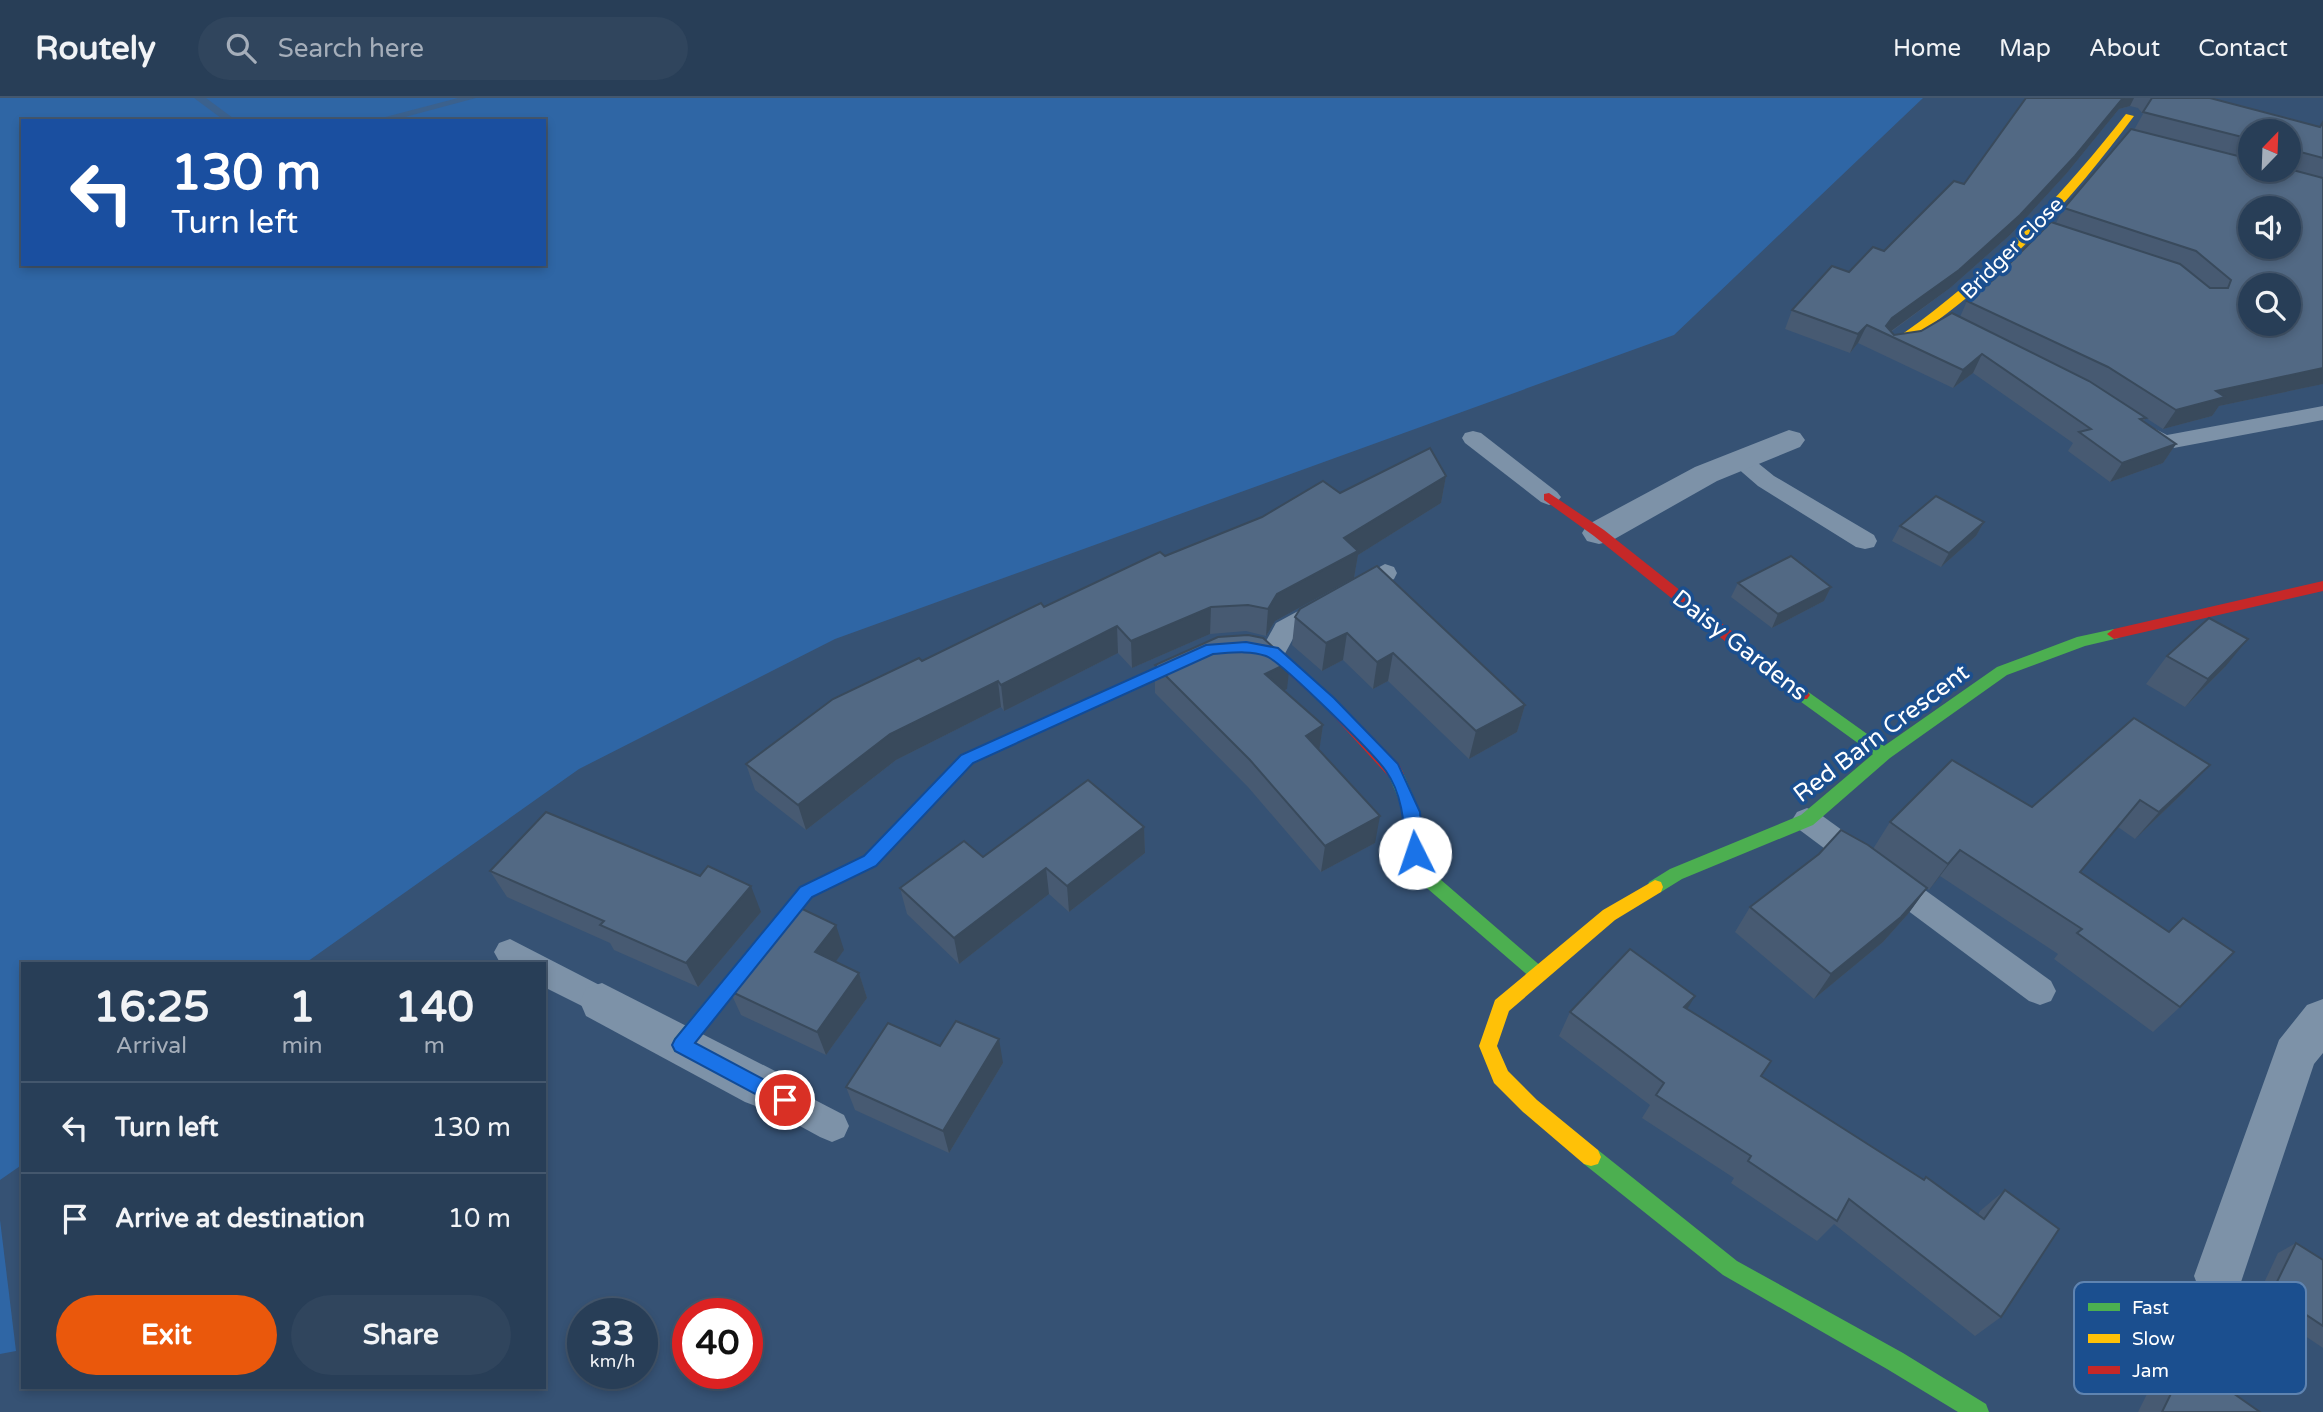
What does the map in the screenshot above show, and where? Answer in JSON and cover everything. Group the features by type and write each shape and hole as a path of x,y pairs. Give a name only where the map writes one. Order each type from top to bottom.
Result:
{"street":[{"name":"Bridger Close","path":"1895,345 1944,322 1995,271 2042,231 2127,130"},
{"path":"1599,533 1706,474 1789,440"},
{"name":"Daisy Gardens","path":"1549,498 1599,533 1781,680 1884,754"},
{"name":"Red Barn Crescent","path":"1978,1412 1906,1367 1730,1268 1602,1167 1501,1077 1489,1046 1501,1006 1609,915 1676,874 1807,820 1884,754 2002,671 2082,641 2323,586"},
{"path":"681,1045 806,892 870,861 967,759 1211,649 1246,647 1273,652 1329,702 1393,768 1412,812 1415,853 1427,878 1537,973"},
{"path":"602,1003 761,1087"},
{"path":"2220,1276 2295,1054 2323,1019"}],"lane":[{"path":"2120,415 2163,443 2323,413"},
{"path":"1473,438 1549,498"},
{"path":"1740,460 1766,481 1865,541"},
{"path":"1273,652 1285,629 1385,573"},
{"path":"1807,820 2040,991"},
{"path":"546,972 602,1003"},
{"path":"761,1087 832,1126"}],"shaded area":[{"path":"0,98 1923,98 1674,335 835,639 579,769 307,962 21,962 21,1165 0,1180"},
{"path":"0,1220 16,1351 0,1354"}],"building":[{"path":"2026,98 2123,98 2075,156 2020,215 1959,270 1892,318 1886,326 1894,335 1921,331 1952,313 2089,381 2146,418 2140,419 2176,444 2122,463 2079,432 2091,429 1982,354 1963,370 1867,325 1858,334 1792,310 1832,266 1849,272 1873,247 1884,251 1954,181 1964,184"},
{"path":"2152,98 2210,98 2290,119 2238,119 2238,136 2143,112"},
{"path":"2301,122 2320,127 2323,122 2323,158 2301,152"},
{"path":"2131,129 2238,156 2238,182 2301,182 2301,172 2323,178 2323,368 2216,391 2225,397 2176,410 2108,367 1967,301 1994,279 2051,222 2180,264 2210,288 2228,288 2231,280 2196,251 2064,208"},
{"path":"1430,448 1446,476 1344,538 1358,551 1277,594 1268,609 1248,605 1211,607 1131,641 1117,626 1001,685 998,681 890,734 798,805 746,764 833,699 919,658 922,661 1041,603 1044,607 1160,552 1165,556 1262,517 1323,481 1340,493"},
{"path":"1936,496 1984,522 1949,553 1900,526"},
{"path":"1791,556 1831,587 1778,614 1738,583"},
{"path":"1377,566 1525,705 1476,731 1393,653 1377,662 1347,633 1326,643 1295,617 1300,609"},
{"path":"2209,618 2248,639 2208,679 2167,656"},
{"path":"1248,635 1263,638 1290,662 1265,674 1323,725 1306,736 1380,816 1325,846 1250,760 1155,665 1218,637"},
{"path":"2134,718 2210,765 2159,812 2140,800 2080,872 2169,932 2183,918 2234,952 2180,1007 2077,933 2082,929 1960,850 1948,864 1890,822 1952,760 2032,807"},
{"path":"1088,780 1144,827 1067,886 1046,868 954,938 900,888 964,841 983,857"},
{"path":"546,812 700,876 708,866 751,886 686,963 600,925 604,921 490,871"},
{"path":"1841,830 1868,845 1927,888 1901,917 1831,974 1750,907 1819,854"},
{"path":"794,905 836,925 815,952 859,973 817,1032 730,991 735,984 731,982"},
{"path":"1630,949 1695,996 1684,1007 1771,1061 1761,1076 1924,1180 1926,1177 1984,1219 2005,1190 2059,1229 2001,1317 1849,1199 1837,1221 1748,1161 1751,1156 1656,1095 1664,1083 1570,1012"},
{"path":"956,1021 999,1039 943,1131 846,1087 888,1023 940,1046"},
{"path":"2296,1243 2323,1260 2323,1326 2306,1315 2306,1282 2277,1282"},
{"path":"2171,1394 2234,1394 2260,1412 2162,1412"}],"waterway":[{"path":"199,98 229,119"},
{"path":"383,119 471,98"}],"traffic: fast":[{"path":"1655,887 1676,874 1807,820 1884,754 2002,671 2082,641 2114,634"},
{"path":"681,1045 806,892 870,861 967,759 1122,689"},
{"path":"1802,695 1884,754"},
{"path":"1396,774 1412,812 1415,853 1427,878 1537,973"},
{"path":"1591,1157 1730,1268 1895,1361 1978,1412"}],"traffic: slow":[{"path":"1895,345 1962,296 2022,241 2077,181 2129,116"},
{"path":"1591,1157 1530,1106 1501,1077 1488,1046 1501,1006 1609,915 1655,887"}],"traffic: jam":[{"path":"1549,497 1599,533 1802,695"},
{"path":"2114,634 2323,586"},
{"path":"1122,689 1211,649 1246,647 1273,652 1329,702 1396,774"}],"route":[{"path":"785,1100 681,1045 806,892 870,861 967,759 1211,649 1246,647 1273,652 1329,702 1393,768 1412,812 1415,853"}]}
